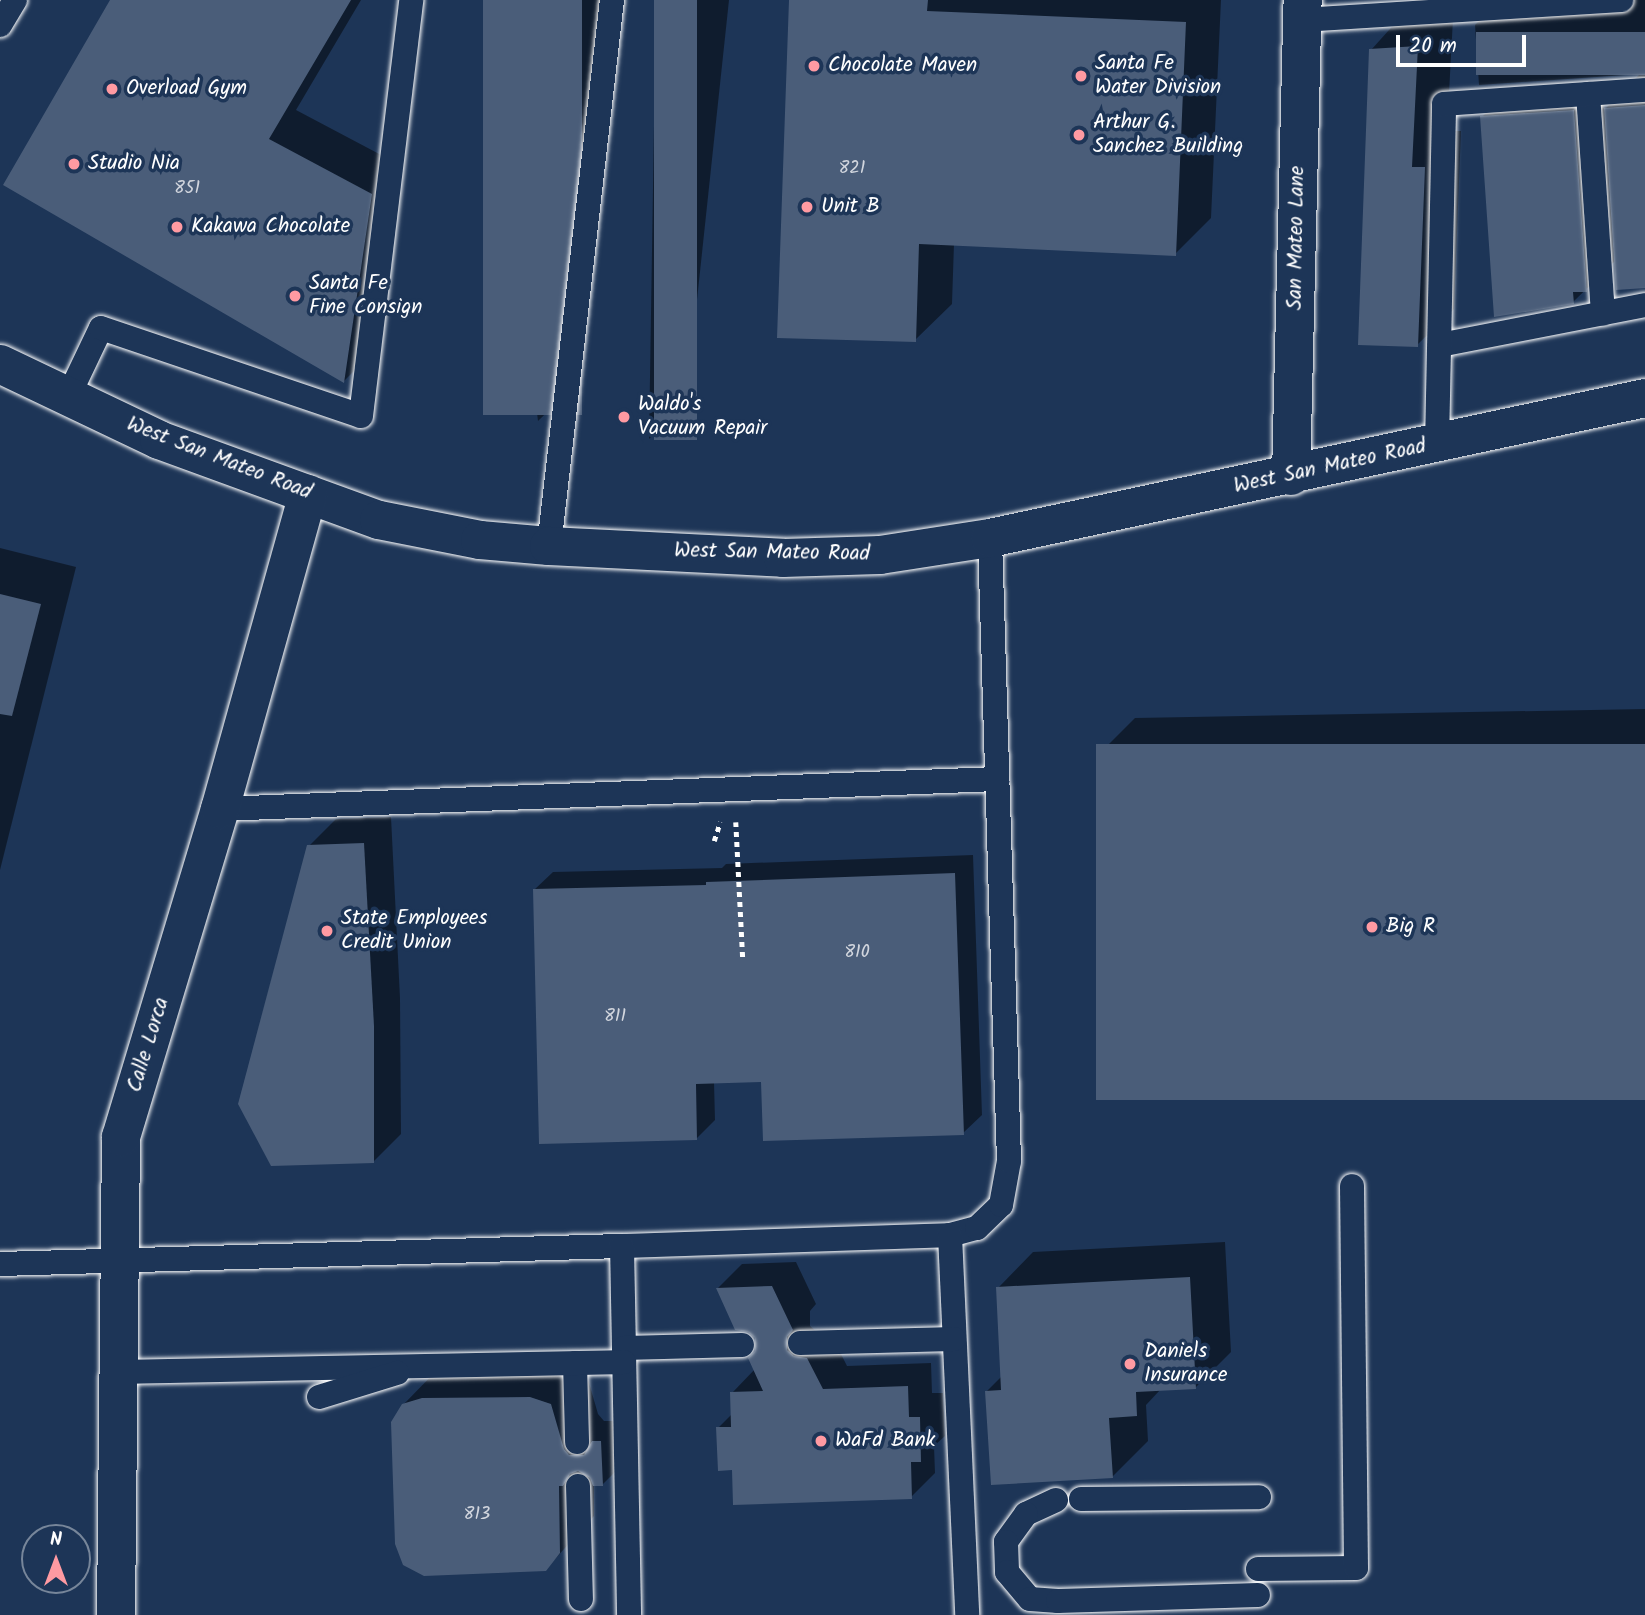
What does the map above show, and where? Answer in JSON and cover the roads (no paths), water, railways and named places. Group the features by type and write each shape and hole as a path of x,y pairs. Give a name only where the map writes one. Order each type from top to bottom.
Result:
{"street":[{"name":"San Mateo Lane","path":"1291,476 1303,10"},
{"name":"West San Mateo Road","path":"0,364 159,440 379,520 480,540 783,558 880,555 990,538 1291,476 1645,398"},
{"name":"Calle Lorca","path":"117,1615 121,1138 220,809 308,494"}],"lane":[{"path":"0,25 15,0"},
{"path":"69,395 101,328 361,416 411,0"},
{"path":"549,546 612,0"},
{"path":"1303,10 1621,0"},
{"path":"1437,444 1444,104 1645,90"},
{"path":"1588,94 1603,313"},
{"path":"1440,345 1645,305"},
{"path":"0,1264 950,1235 976,1228 1001,1205 1009,1160 990,538"},
{"path":"220,809 997,779"},
{"path":"1258,1569 1356,1568 1352,1186"},
{"path":"950,1235 967,1615"},
{"path":"622,1246 629,1615"},
{"path":"800,1343 954,1339"},
{"path":"118,1372 575,1363 624,1355 742,1345"},
{"path":"575,1363 577,1442"},
{"path":"319,1397 425,1365"},
{"path":"578,1486 581,1599"},
{"path":"1081,1499 1259,1497"},
{"path":"1056,1500 1026,1514 1006,1542 1007,1572 1030,1599 1058,1601 1258,1595"}],"place":[{"name":"Chocolate Maven","path":"814,66"},
{"name":"Santa Fe Water Division","path":"1081,76"},
{"name":"Overload Gym","path":"112,89"},
{"name":"Arthur G. Sanchez Building","path":"1079,135"},
{"name":"Studio Nia","path":"74,164"},
{"name":"Unit B","path":"807,207"},
{"name":"Kakawa Chocolate","path":"177,227"},
{"name":"Santa Fe Fine Consign","path":"295,296"},
{"name":"Waldo's Vacuum Repair","path":"624,417"},
{"name":"Big R","path":"1372,927"},
{"name":"State Employees Credit Union","path":"327,931"},
{"name":"Daniels Insurance","path":"1130,1364"},
{"name":"WaFd Bank","path":"821,1441"}]}
